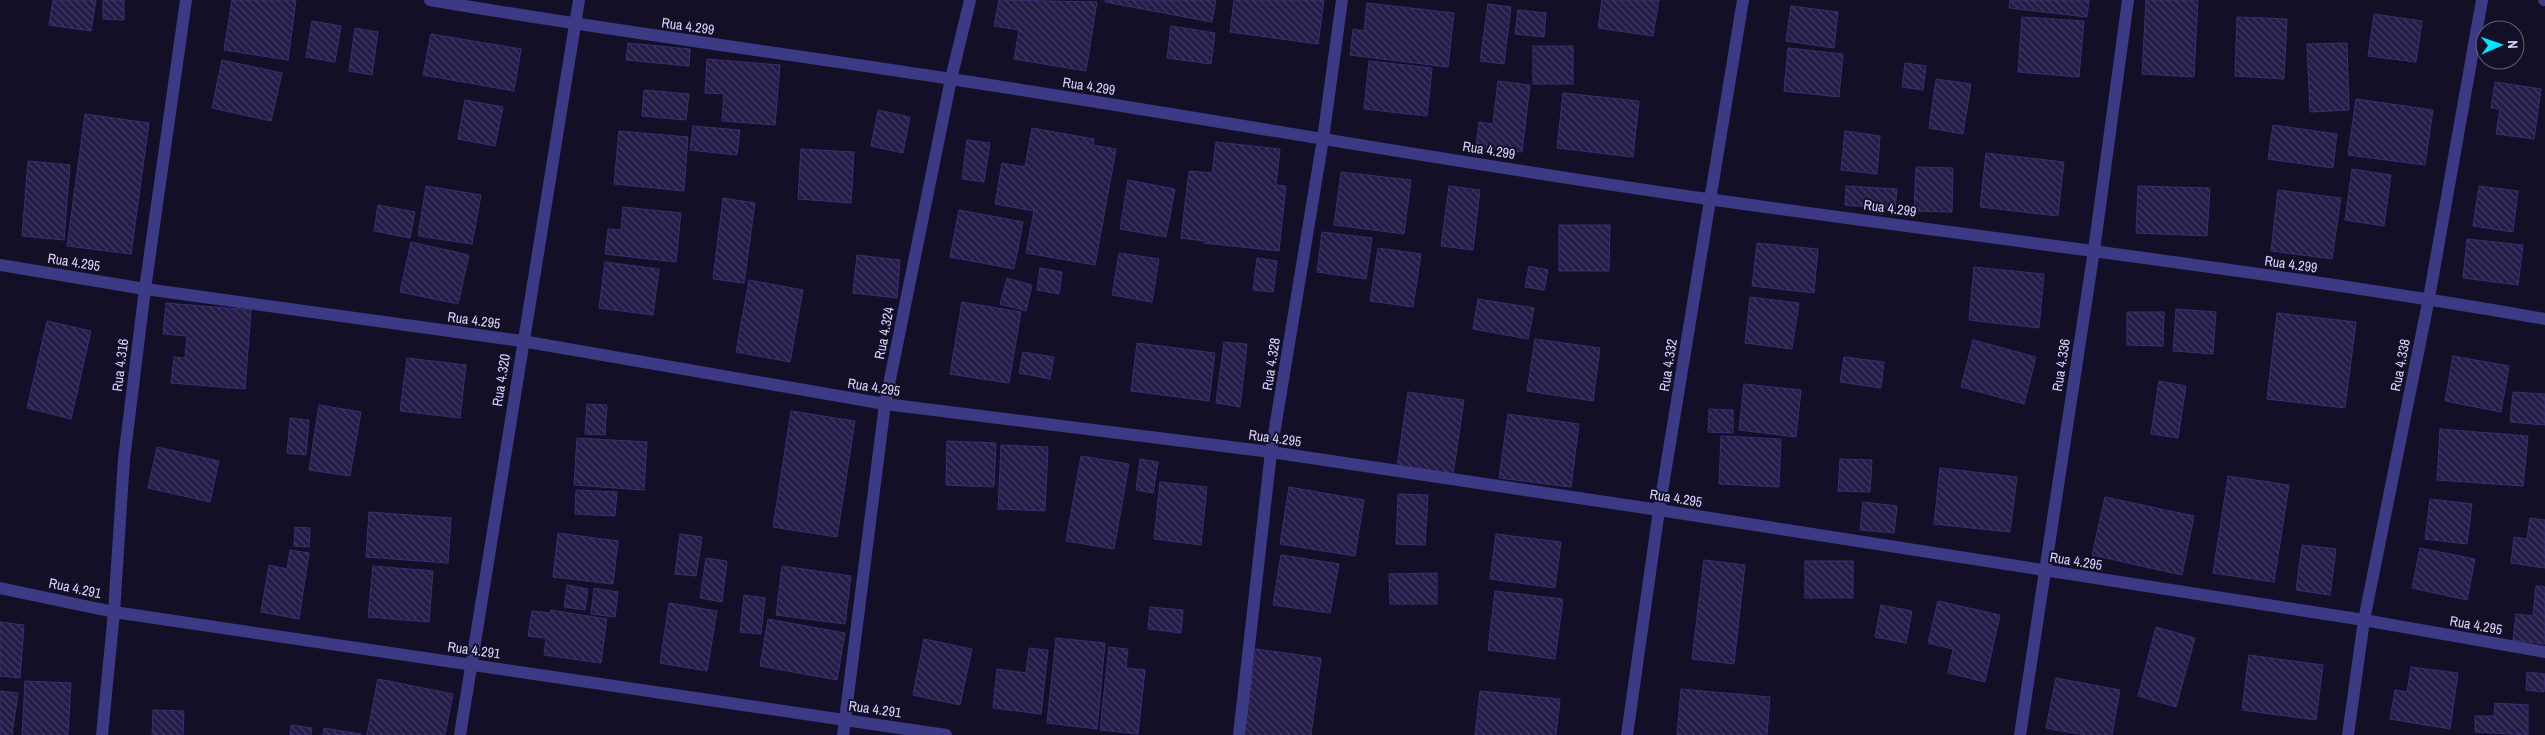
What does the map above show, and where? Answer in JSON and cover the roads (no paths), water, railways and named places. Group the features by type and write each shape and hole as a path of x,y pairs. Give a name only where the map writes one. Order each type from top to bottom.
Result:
{"street":[{"name":"Rua 4.316","path":"102,735 114,612 124,459 145,289 186,0"},
{"name":"Rua 4.299","path":"430,0 575,25 951,79 1711,199 2094,250 2429,298 2545,319"},
{"name":"Rua 4.320","path":"460,735 522,341 579,0"},
{"name":"Rua 4.324","path":"843,735 885,404 951,79 970,0"},
{"name":"Rua 4.328","path":"1239,735 1271,452 1323,139 1342,0"},
{"name":"Rua 4.332","path":"1626,735 1659,510 1743,0"},
{"name":"Rua 4.336","path":"2020,735 2094,250 2128,0"},
{"name":"Rua 4.338","path":"2348,735 2364,620 2429,298 2482,0"},
{"name":"Rua 4.295","path":"0,265 145,289 522,341 885,404 1271,452 1659,510 2045,572 2364,620 2545,652"},
{"name":"Rua 4.291","path":"0,588 114,612 946,735"}]}
